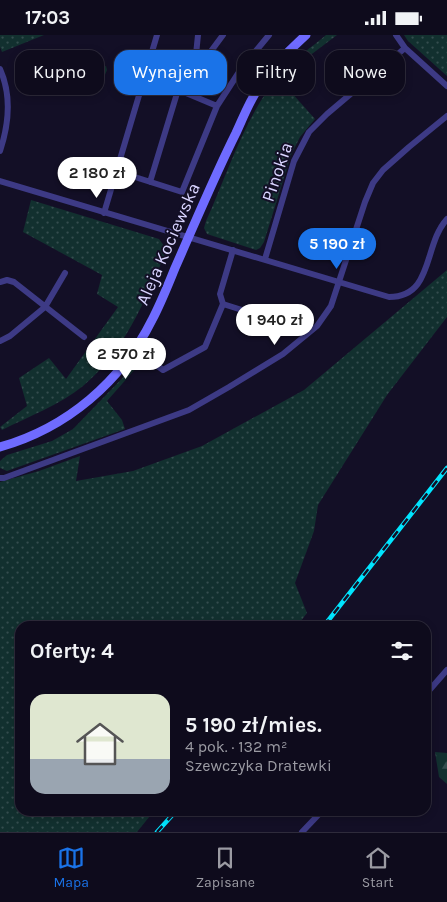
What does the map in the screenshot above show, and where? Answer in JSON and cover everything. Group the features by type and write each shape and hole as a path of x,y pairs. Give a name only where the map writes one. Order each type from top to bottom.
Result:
{"street":[{"path":"152,50 157,35"},
{"path":"196,50 198,35"},
{"path":"212,50 223,35"},
{"path":"116,171 182,192 217,106 241,69 269,35"},
{"name":"Aleja Kociewska","path":"0,447 39,433 77,411 111,379 135,349 152,320 227,151 257,90 273,68 306,35"},
{"path":"396,35 405,48 447,86"},
{"name":"Pinokia","path":"265,259 294,161 306,137 327,114 405,48"},
{"path":"0,69 5,83 8,112 6,132 0,151"},
{"path":"104,213 139,95"},
{"path":"150,182 176,95"},
{"path":"191,95 217,106"},
{"path":"0,478 189,410 283,354 318,326 331,306 340,283 365,202 373,183 409,147 447,117"},
{"path":"0,181 390,297 406,295 419,284 437,235 447,219"},
{"path":"151,361 164,370 205,347 223,304 220,294 233,250"},
{"path":"0,341 10,336 45,307 65,273"},
{"path":"0,281 14,282 84,337"},
{"path":"223,304 242,310"},
{"path":"431,688 447,670"},
{"path":"302,832 317,816"}],"green space":[{"path":"0,35 44,35 2,52"},
{"path":"326,35 337,35 315,52 315,50 307,50"},
{"path":"404,35 447,35 447,76 408,41"},
{"path":"106,66 107,70 104,77 104,67"},
{"path":"265,95 294,95 315,119 300,137 291,155 264,242 256,250 207,234 204,228 239,143"},
{"path":"31,200 159,239 167,250 133,323 123,340 98,372 65,399 2,430 0,427 27,406 19,378 49,358 66,379 118,307 97,294 102,275 23,232"},
{"path":"447,270 447,317 387,395 318,505 314,531 295,583 307,613 301,621 15,621 15,816 150,816 137,832 0,832 0,482 39,471 80,456 76,481 133,471 202,446 304,390"},
{"path":"137,363 137,367 107,401 122,420 125,429 7,471 0,468 0,461 7,455 52,441 73,429"},
{"path":"435,752 447,753 447,784 439,777"}],"railway":[{"path":"328,621 447,468"},
{"path":"157,832 171,816"}]}
